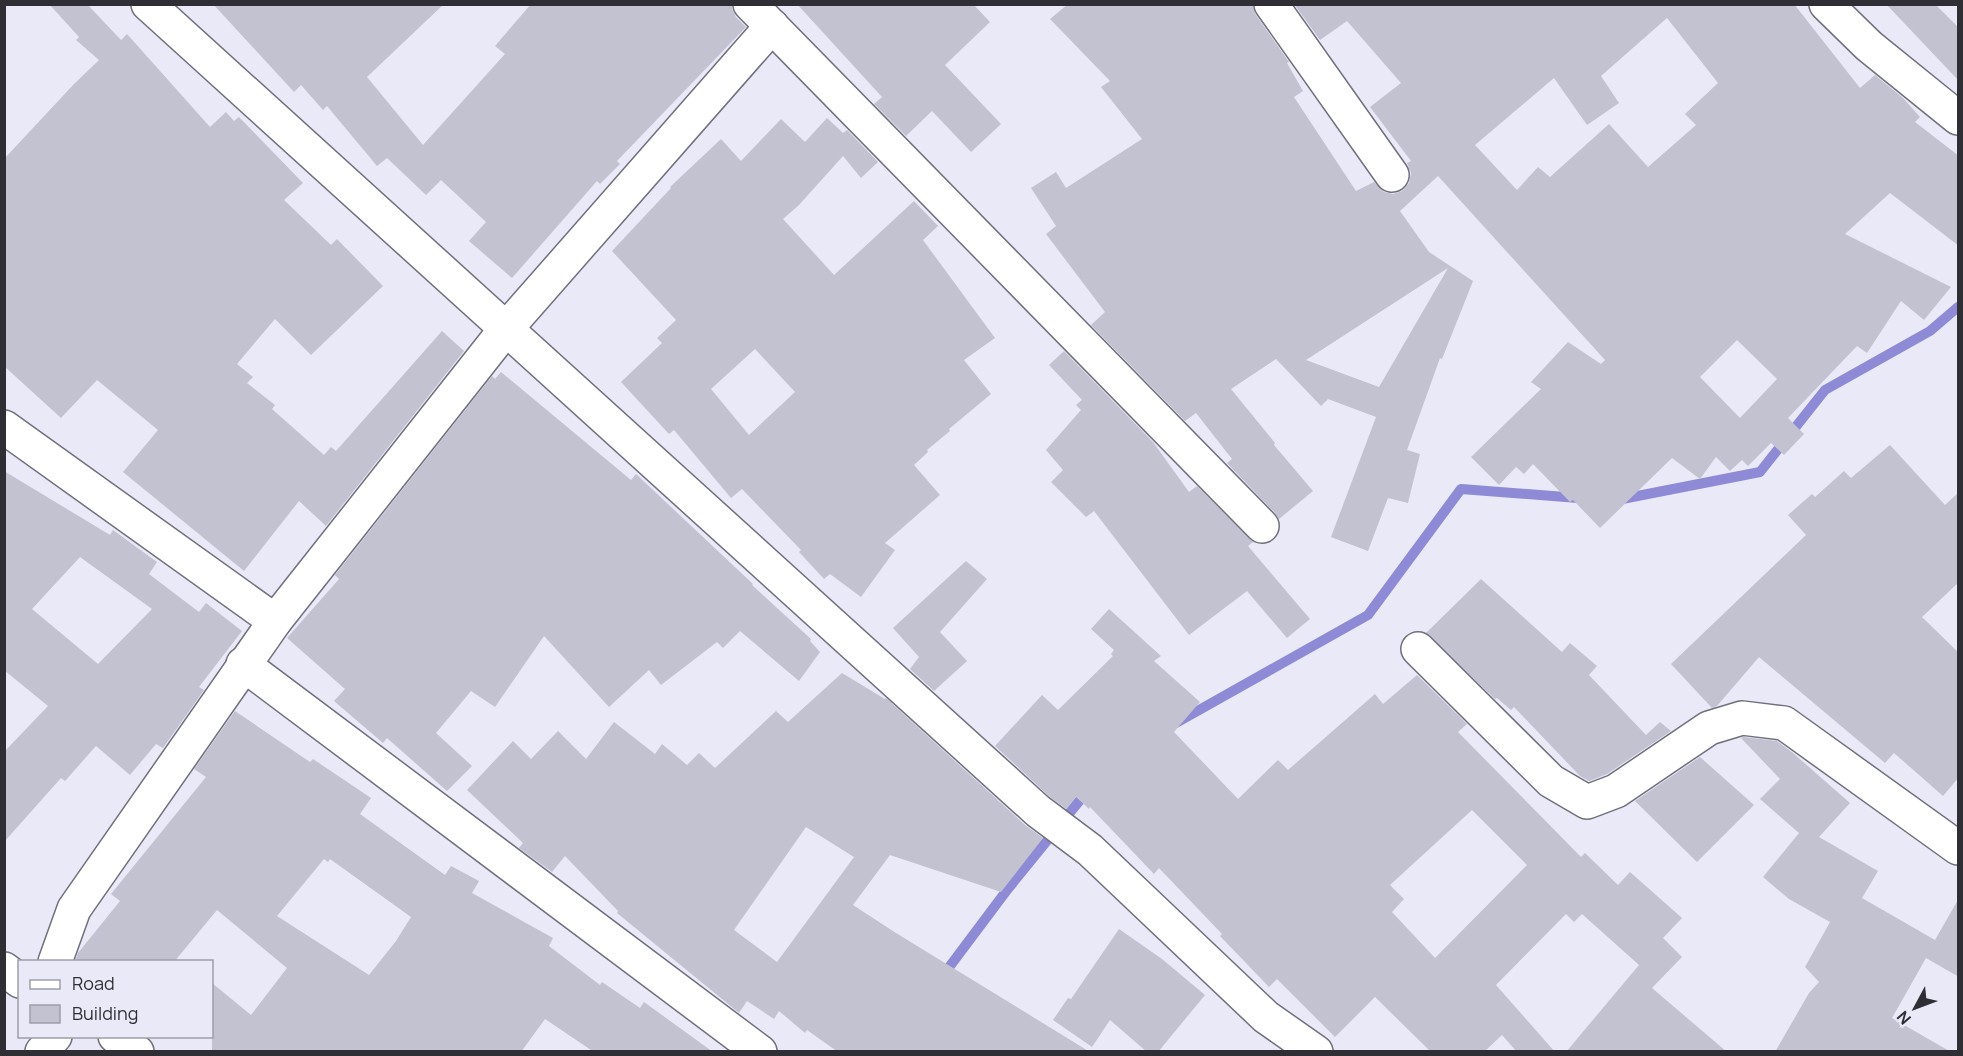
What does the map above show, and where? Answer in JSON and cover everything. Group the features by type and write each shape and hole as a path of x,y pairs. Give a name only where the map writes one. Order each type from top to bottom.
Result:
{"street":[{"path":"148,4 1038,811 1090,850 1266,1017 1316,1052"},
{"path":"1271,4 1392,175"},
{"path":"1826,4 1869,46 1959,118"},
{"path":"56,960 74,909 274,621 505,330 761,15 1262,526"},
{"path":"4,427 274,621"},
{"path":"1418,649 1551,781 1587,802 1616,791 1708,728 1742,718 1784,723 1959,848"},
{"path":"243,664 760,1052"},
{"path":"4,969 18,980"},
{"path":"42,1052 53,1038"},
{"path":"118,1038 138,1052"}],"building":[{"path":"49,4 87,4 121,40 127,34 210,127 226,112 234,121 239,117 303,183 284,200 331,245 337,239 383,286 311,355 275,319 237,364 253,377 247,383 275,405 272,409 324,455 331,447 336,451 442,331 464,351 326,526 299,501 244,571 123,472 158,430 97,380 61,418 4,366 4,159 99,60 76,40 79,37"},
{"path":"213,4 444,4 367,77 423,145 505,54 495,46 531,4 732,4 736,17 746,27 617,161 620,164 600,184 597,181 512,278 469,241 486,222 441,180 426,195 387,158 377,166 327,106 323,110 301,85 294,92"},
{"path":"797,4 973,4 990,22 945,65 1001,124 971,152 932,111 906,136 874,104 882,97"},
{"path":"1068,4 1252,4 1256,15 1289,62 1287,63 1303,91 1294,97 1356,191 1374,182 1384,192 1393,194 1402,191 1409,183 1411,173 1407,163 1411,161 1370,107 1401,83 1347,21 1320,40 1294,4 1794,4 1860,88 1875,75 1903,98 1920,117 1915,122 1959,156 1959,246 1890,193 1845,234 1951,287 1924,320 1901,301 1867,353 1857,346 1788,418 1804,434 1784,455 1771,443 1748,466 1742,460 1730,471 1716,457 1700,479 1672,458 1600,528 1573,500 1570,502 1533,464 1524,474 1516,467 1499,485 1471,457 1541,389 1531,382 1568,342 1601,364 1605,360 1438,176 1400,211 1429,252 1473,281 1442,359 1440,358 1407,450 1420,454 1408,503 1388,498 1368,551 1331,537 1376,417 1328,399 1321,406 1276,359 1231,389 1313,491 1279,519 1227,463 1232,459 1196,413 1185,421 1091,325 1105,312 1046,234 1056,226 1031,188 1056,172 1066,188 1142,139 1101,87 1110,81 1050,19","holes":["1667,18 1718,83 1685,114 1696,125 1648,167 1609,124 1550,177 1538,167 1517,190 1475,145 1554,78 1587,125 1619,103 1601,76","1448,268 1379,387 1306,360","1737,340 1777,379 1740,418 1700,377"]},
{"path":"1886,4 1935,4 1959,28 1959,81"},
{"path":"827,118 843,133 847,130 878,162 861,178 843,156 799,205 783,219 834,275 914,201 938,226 923,240 995,338 964,360 991,394 949,429 950,431 927,450 928,452 914,465 940,495 885,543 895,550 861,597 830,574 824,579 799,552 801,550 742,489 731,498 674,430 669,434 621,382 662,343 657,338 676,320 612,251 670,187 721,139 741,161 781,119 805,142","holes":["755,349 795,392 749,435 711,389"]},
{"path":"1064,351 1153,442 1189,492 1197,486 1253,542 1248,546 1310,619 1287,638 1247,591 1189,635 1094,511 1086,517 1051,482 1063,470 1046,450 1081,410 1076,405 1082,400 1049,365"},
{"path":"501,372 631,480 636,474 811,639 810,641 820,652 799,681 740,631 723,648 717,642 661,685 649,670 609,707 544,636 495,707 471,691 436,733 472,766 447,791 387,738 383,743 334,701 345,689 287,638 339,579 335,575 492,376 495,379"},
{"path":"1890,445 1945,505 1959,492 1959,582 1922,617 1959,653 1959,777 1943,796 1894,753 1885,763 1759,657 1717,706 1712,708 1671,664 1806,535 1788,515 1812,494 1815,497 1844,471 1851,478"},
{"path":"4,471 110,535 113,530 157,562 149,574 199,612 206,603 242,631 199,687 204,690 163,748 156,744 130,775 96,746 65,781 61,778 4,842 4,752 48,706 4,670","holes":["80,557 152,609 98,664 32,609"]},
{"path":"966,561 987,579 940,632 967,661 934,691 910,669 919,657 893,628"},
{"path":"1481,579 1562,652 1570,643 1597,666 1589,675 1646,735 1660,722 1671,731 1607,774 1589,781 1580,776 1514,707 1511,710 1497,698 1495,699 1426,633"},
{"path":"1109,609 1161,656 1154,661 1200,702 1174,732 1238,799 1278,760 1288,770 1375,694 1383,704 1417,675 1467,724 1458,732 1581,857 1585,853 1618,885 1630,872 1682,918 1663,938 1682,957 1652,988 1727,1052 1566,1052 1639,965 1582,914 1574,922 1566,914 1496,985 1555,1052 1517,1052 1502,1035 1484,1052 1431,1052 1375,997 1335,1037 1277,979 1269,987 1159,868 1154,874 1090,807 1089,809 1076,797 1066,809 995,746 1042,695 1058,710 1113,656 1111,654 1114,650 1091,629","holes":["1472,810 1527,865 1435,958 1392,912 1404,899 1390,885"]},
{"path":"842,673 886,698 1025,825 1043,838 1001,892 890,855 853,905 1090,1052 838,1052 807,1030 805,1033 779,1011 774,1019 747,1001 739,1013 617,913 618,911 565,856 552,872 519,848 523,843 467,790 513,741 531,759 558,731 586,759 614,722 655,754 662,744 687,765 699,753 715,768 776,711 788,722","holes":["806,827 854,857 777,962 734,930"]},
{"path":"235,711 310,762 313,759 371,798 360,814 445,875 451,866 479,881 472,893 553,938 549,946 600,985 602,982 640,1008 644,1002 713,1052 594,1052 545,1019 521,1052 212,1052 213,984 251,1015 287,968 217,910 176,960 76,960 78,953 120,901 111,894 206,777 194,769","holes":["324,859 328,862 330,859 411,917 396,941 369,975 277,916"]},
{"path":"1741,738 1777,741 1850,803 1819,837 1878,871 1862,898 1935,940 1959,898 1959,977 1926,958 1892,1018 1951,1052 1775,1052 1809,993 1819,982 1805,967 1830,922 1789,899 1763,877 1799,833 1760,799 1780,779"},
{"path":"1700,757 1754,805 1697,862 1635,801"},
{"path":"1119,929 1162,959 1205,995 1158,1052 1147,1052 1110,1020 1092,1047 1053,1020 1068,998 1071,999"}],"waterway":[{"path":"1617,500 1760,472 1825,390 1930,331 1958,307"},
{"path":"1176,723 1368,615 1461,489 1578,498"},
{"path":"941,978 1007,890 1089,789"}]}
